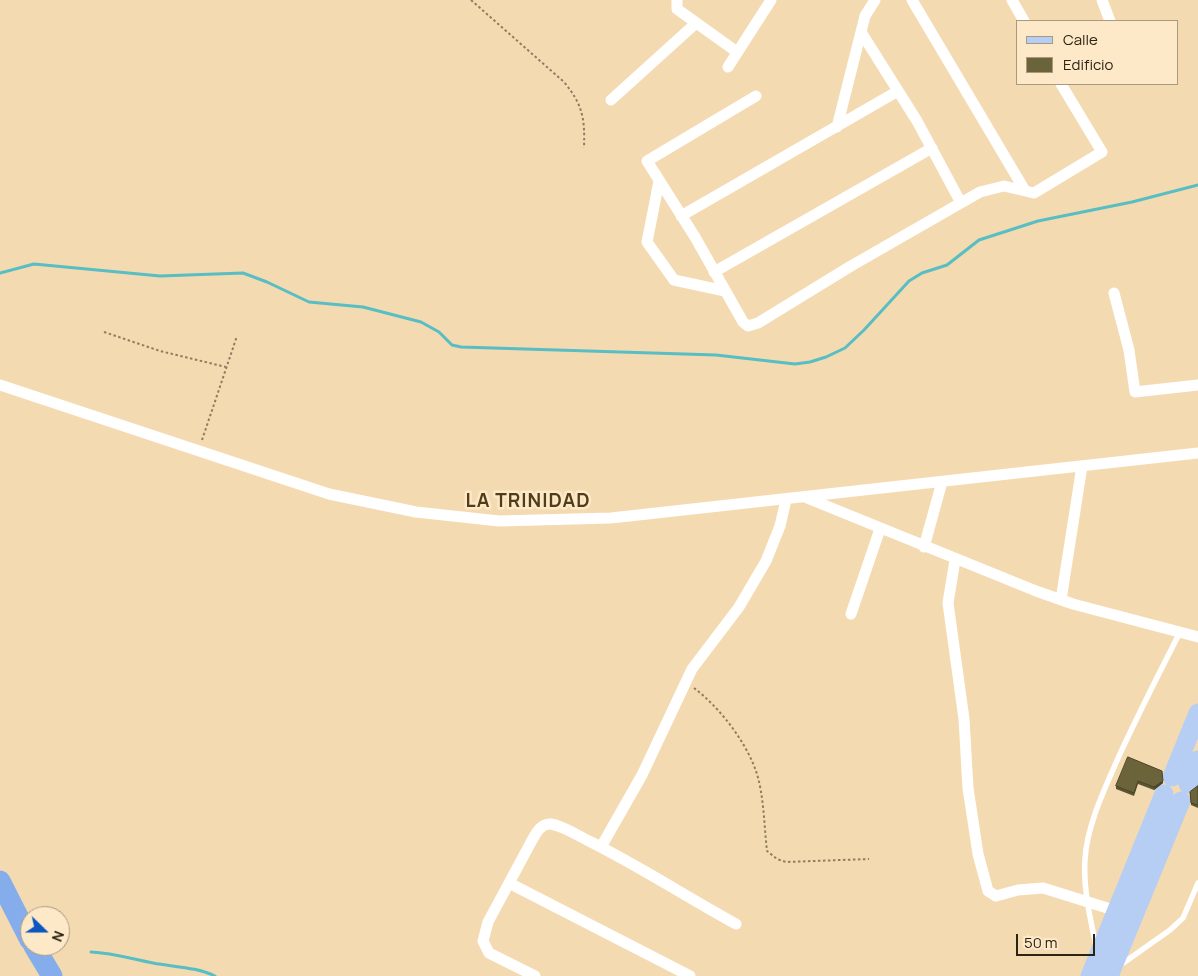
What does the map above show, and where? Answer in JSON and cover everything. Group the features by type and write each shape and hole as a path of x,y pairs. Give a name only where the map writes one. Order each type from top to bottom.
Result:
{"highway":[{"path":"0,881 20,920"},
{"path":"38,956 48,976"},
{"path":"40,956 52,976"}],"main road":[{"path":"1110,974 1145,864 1176,789 1198,714"},
{"path":"1176,789 1198,760"},
{"path":"1090,976 1117,911 1145,864"}],"street":[{"path":"677,0 677,9 695,24 737,52"},
{"path":"728,67 771,0"},
{"path":"837,128 861,32 868,10 874,0"},
{"path":"912,0 1024,190"},
{"path":"1012,0 1023,20"},
{"path":"1102,0 1110,20"},
{"path":"611,100 695,24"},
{"path":"861,32 932,148 961,203"},
{"path":"756,96 647,161 743,322 752,326 980,192 993,187 1004,186 1034,193 1102,152 1062,85"},
{"path":"681,216 837,128 898,91"},
{"path":"714,272 932,148"},
{"path":"659,181 647,242 674,280 726,292"},
{"path":"1114,293 1129,350 1135,392 1198,385"},
{"path":"0,385 329,494 416,512 499,521 611,518 806,498 1198,453"},
{"path":"1061,600 1082,466"},
{"path":"924,547 942,482"},
{"path":"806,498 955,560 1061,600 1198,636"},
{"path":"601,848 642,775 698,659 738,607 766,561 780,526 786,500"},
{"path":"851,614 880,529"},
{"path":"955,560 948,603 964,719 968,788 978,854 988,891 996,896 1018,890 1044,888 1117,911"},
{"path":"535,976 489,954 483,941 488,922 537,832 543,826 550,824 561,827 601,848 736,924"},
{"path":"509,883 690,976"}],"lane":[{"path":"1098,957 1087,902 1085,859 1093,819 1140,709 1180,632"},
{"path":"1110,974 1170,930 1183,918 1198,883"}],"path":[{"path":"471,0 564,82 575,95 585,122 584,148"},
{"path":"104,332 160,352 226,367"},
{"path":"198,452 237,336"},
{"path":"686,682 702,694 724,718 756,770 767,851 771,856 786,862 869,859"}],"building":[{"path":"1128,757 1162,771 1163,781 1154,787 1138,781 1134,793 1116,786"},
{"path":"1198,786 1198,805 1191,803 1190,792"}],"waterway":[{"path":"0,273 34,264 160,276 243,273 309,302 363,307 421,322 439,332 452,345 461,347 716,355 795,364 826,357 845,348 909,281 922,273 947,265 979,240 1038,221 1132,202 1198,185"},
{"path":"91,952 193,969 215,976"}],"district":[{"name":"LA TRINIDAD","path":"528,502"}]}
